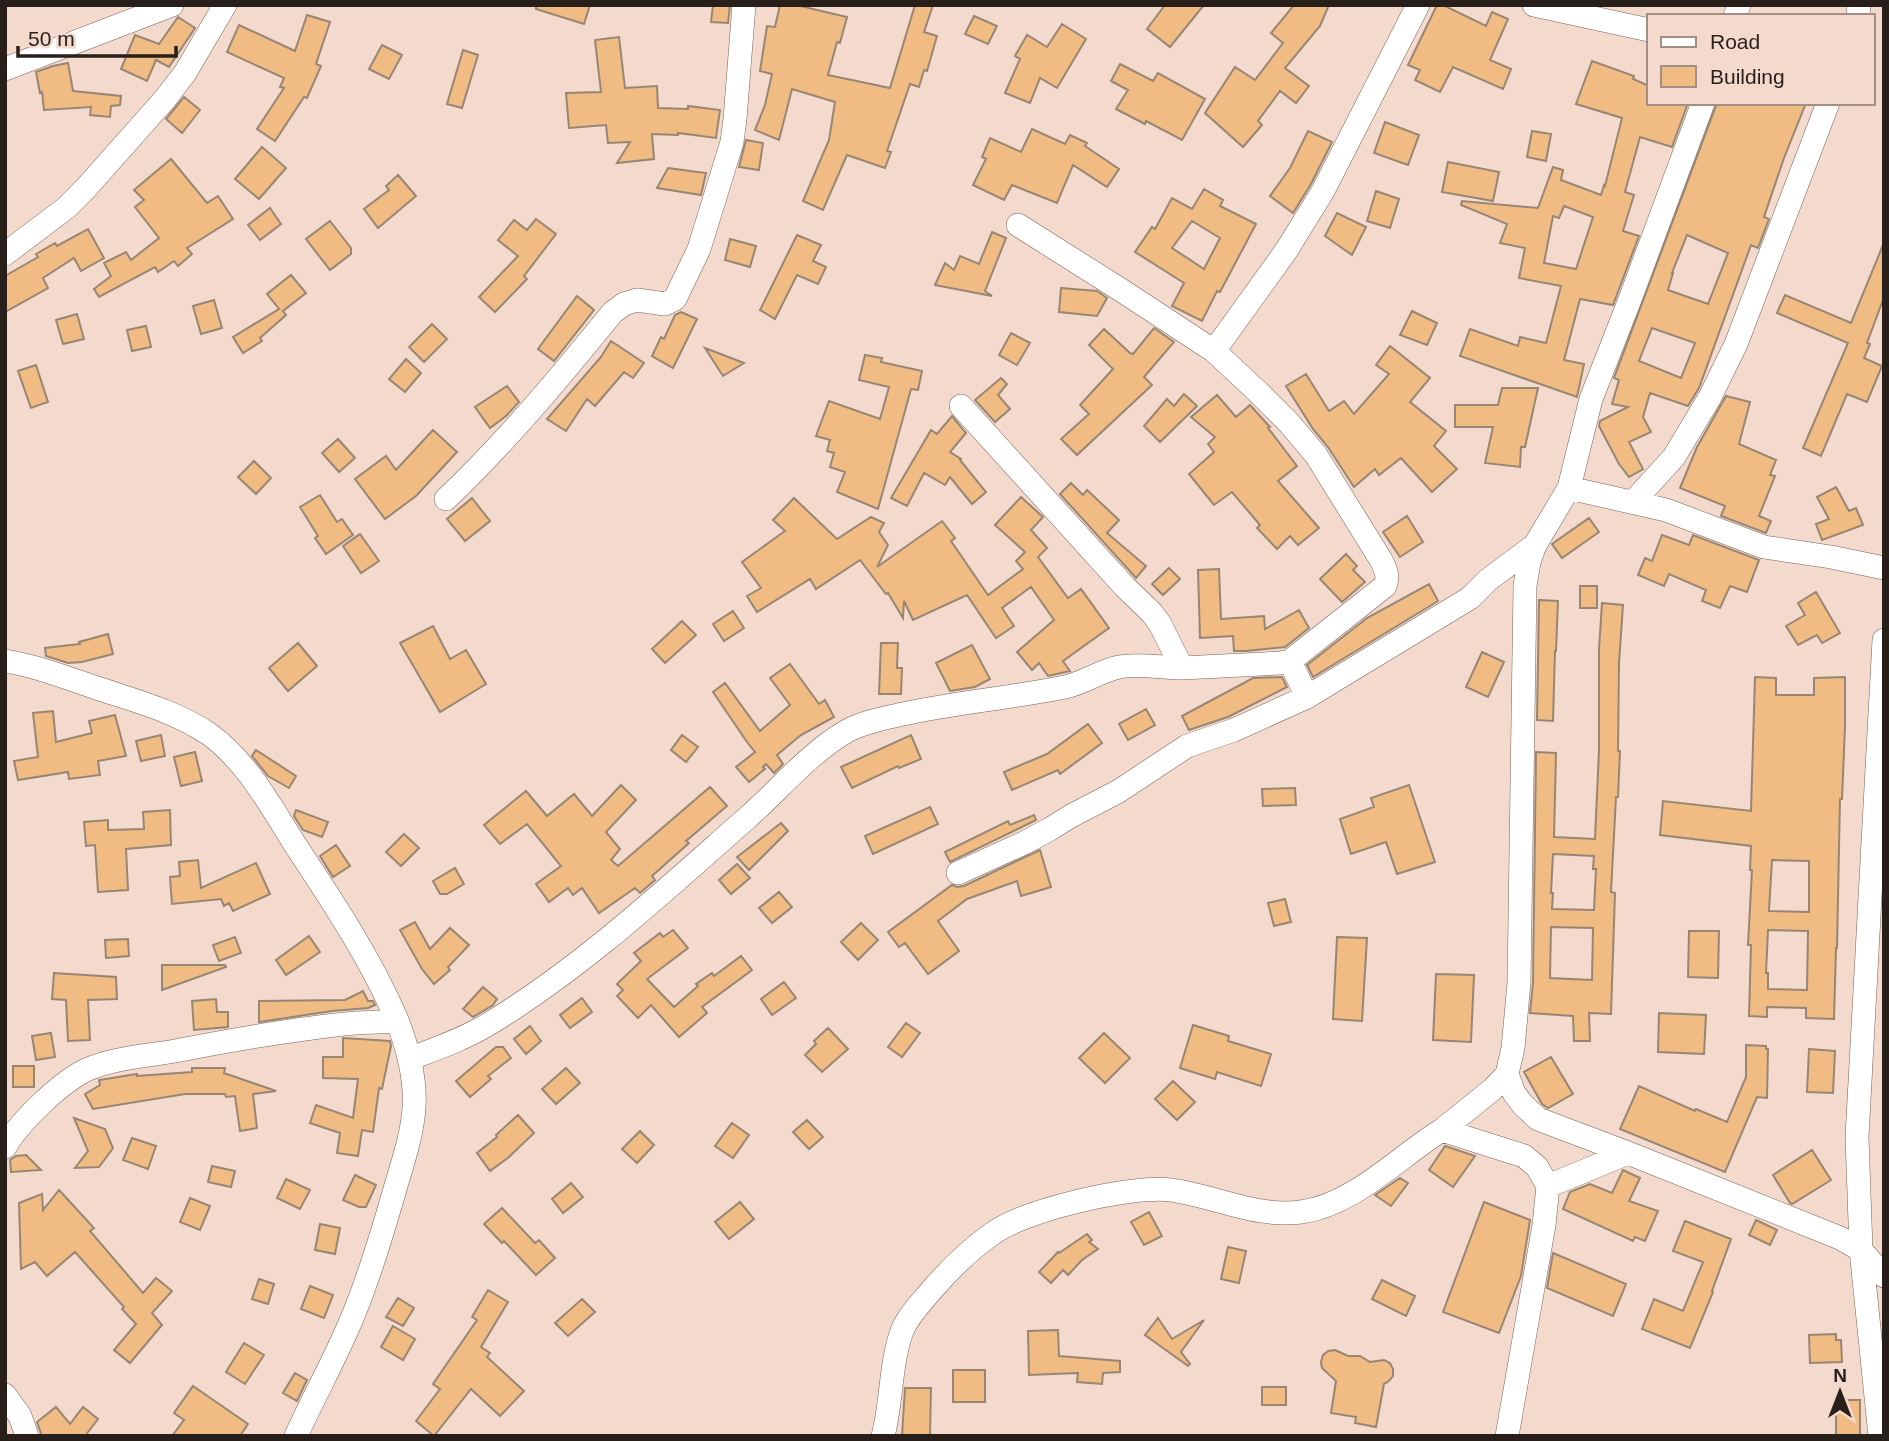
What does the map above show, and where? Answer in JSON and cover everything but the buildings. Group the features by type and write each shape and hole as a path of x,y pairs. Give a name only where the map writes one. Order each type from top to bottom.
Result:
{"street":[{"path":"5,69 172,5"},
{"path":"5,254 66,208 156,109 185,73 225,5"},
{"path":"446,499 546,394 613,312 624,304 637,300 666,304 675,299 699,249 732,142 744,5"},
{"path":"1214,351 1286,251 1323,191 1418,5"},
{"path":"1534,5 1647,30"},
{"path":"883,1436 902,1330 911,1314 943,1278 993,1233 1019,1219 1073,1202 1138,1190 1170,1190 1254,1210 1301,1212 1326,1206 1344,1199 1442,1130 1493,1089 1507,1074 1513,1048 1519,983 1525,586 1529,562 1535,545 1569,488 1591,398 1702,105"},
{"path":"1633,502 1674,457 1710,397 1736,344 1827,105"},
{"path":"409,1059 485,1027 536,993 616,931 831,741 850,729 933,707 1078,684 1106,670 1122,666 1182,668 1290,661 1385,586 1388,579 1386,570 1316,455 1257,391 1214,351 1018,225"},
{"path":"961,406 1125,587 1152,613 1182,668"},
{"path":"1569,488 1666,510 1764,547 1884,568"},
{"path":"958,873 1049,830 1119,791 1187,746 1234,730 1307,696 1470,598 1488,580 1535,545"},
{"path":"1880,1436 1861,1250 1857,1137 1884,640"},
{"path":"5,661 42,669 170,713 211,736 235,758 258,788 327,893 370,964 397,1022 409,1059 414,1108 405,1155 356,1310 296,1436"},
{"path":"1290,661 1307,696"},
{"path":"5,1147 28,1116 69,1081 106,1064 272,1033 359,1022 397,1022"},
{"path":"1507,1074 1514,1093 1538,1119 1840,1238 1861,1250 1884,1276"},
{"path":"1442,1130 1524,1156 1537,1167 1548,1186 1544,1225 1507,1436"},
{"path":"1548,1186 1628,1153"},
{"path":"5,1395 20,1416 27,1436"}]}
